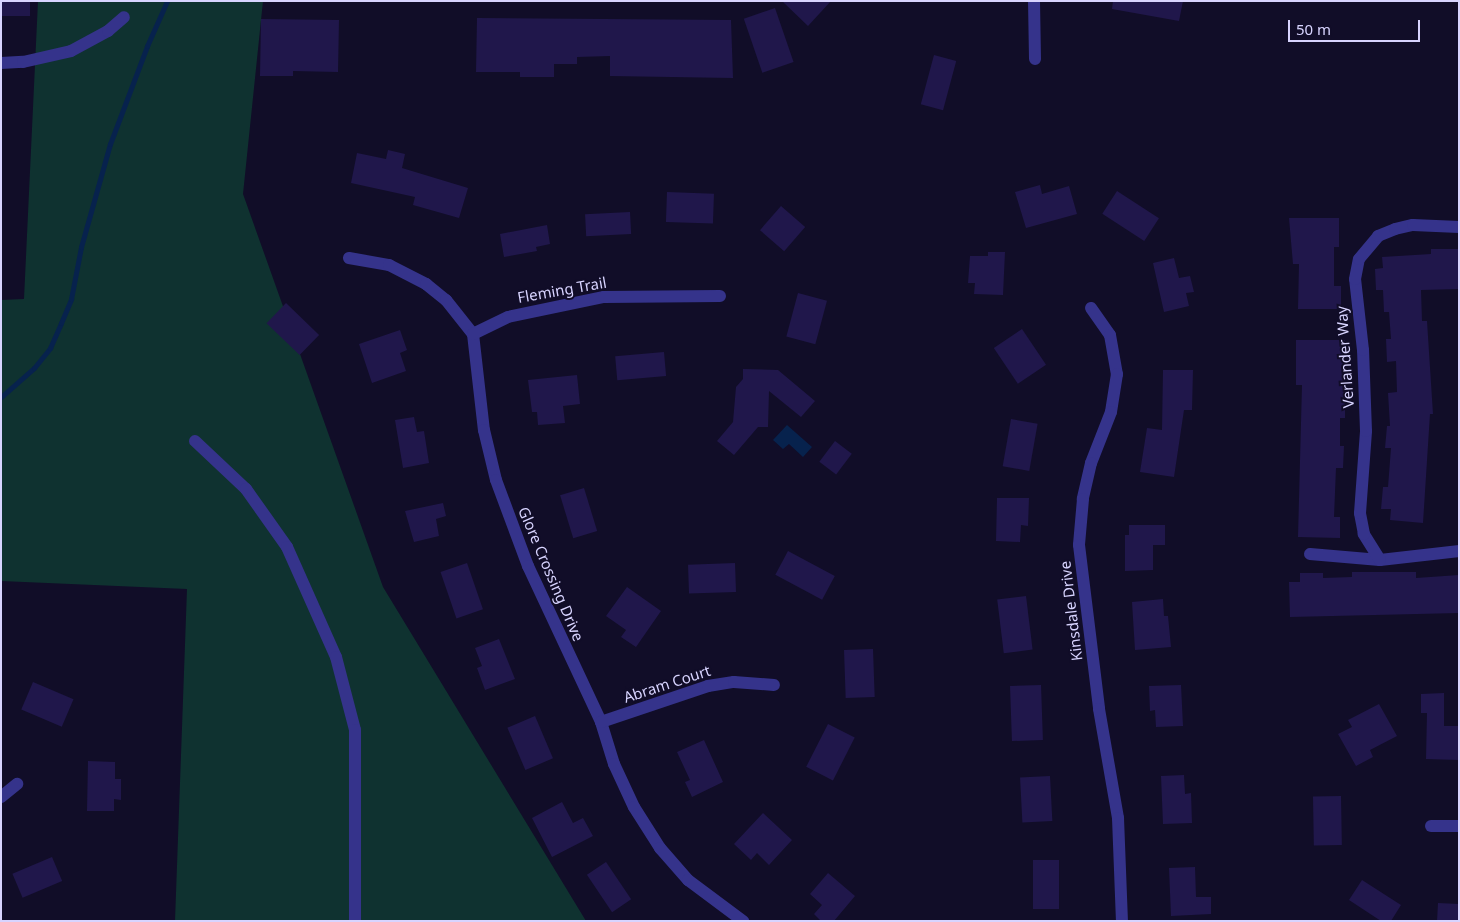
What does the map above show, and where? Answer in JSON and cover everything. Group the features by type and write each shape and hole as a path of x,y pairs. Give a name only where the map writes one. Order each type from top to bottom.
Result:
{"street":[{"path":"1034,1 1035,59"},
{"path":"1,63 23,62 71,51 108,31 124,18"},
{"name":"Verlander Way","path":"1380,560 1364,534 1360,513 1366,431 1363,350 1355,279 1359,258 1378,236 1395,229 1413,225 1459,227"},
{"path":"349,258 389,265 426,284 446,300 473,334"},
{"name":"Fleming Trail","path":"473,334 508,317 604,297 720,296"},
{"name":"Kinsdale Drive","path":"1091,308 1110,335 1117,374 1115,396 1087,481 1080,545 1099,709 1118,818 1122,921"},
{"name":"Glore Crossing Drive","path":"473,334 484,430 496,480 528,566 601,722 614,764 634,807 660,848 688,880 743,921"},
{"path":"196,441 246,489 287,547 336,657 355,730 355,921"},
{"path":"1310,554 1380,560 1459,551"},
{"name":"Abram Court","path":"601,722 708,686 734,682 774,685"},
{"path":"1,796 17,784"},
{"path":"1431,826 1459,826"}],"green space":[{"path":"38,1 263,1 243,194 383,587 586,921 175,921 187,589 1,581 1,300 24,299"}],"water":[{"path":"787,425 812,447 803,457 789,444 783,449 773,440"}],"building":[{"path":"1,1 30,1 30,16 1,16"},
{"path":"782,1 831,1 808,26"},
{"path":"1113,1 1183,1 1179,21 1112,9"},
{"path":"775,8 794,62 762,73 744,19"},
{"path":"477,18 731,20 733,78 610,76 610,56 577,57 577,64 554,64 554,77 520,77 520,72 476,72"},
{"path":"261,19 339,20 338,72 293,71 293,76 260,76"},
{"path":"934,55 956,61 943,110 921,104"},
{"path":"388,150 405,154 402,168 468,188 459,218 413,205 415,197 351,183 357,153 386,159"},
{"path":"1040,185 1042,194 1069,186 1077,214 1026,228 1015,192"},
{"path":"1117,191 1159,218 1144,241 1102,214"},
{"path":"667,192 714,194 713,224 666,222"},
{"path":"781,206 805,227 784,251 760,230"},
{"path":"630,212 631,234 586,236 585,214"},
{"path":"1289,218 1339,218 1339,247 1334,247 1334,286 1341,286 1341,309 1298,309 1299,264 1293,264"},
{"path":"547,225 550,244 536,247 537,251 504,257 500,234"},
{"path":"1431,249 1459,249 1459,289 1421,290 1422,321 1427,321 1433,414 1430,414 1423,523 1390,520 1391,509 1381,509 1383,487 1388,487 1391,448 1385,448 1387,426 1390,426 1388,393 1397,392 1396,361 1387,362 1386,339 1391,339 1389,312 1384,312 1383,290 1376,290 1375,269 1383,268 1382,257 1431,254"},
{"path":"988,252 1005,252 1003,295 974,294 975,283 968,283 970,256 988,256"},
{"path":"1174,258 1179,278 1190,276 1194,292 1186,293 1189,306 1164,312 1153,263"},
{"path":"798,293 827,301 815,344 786,336"},
{"path":"286,303 319,335 300,355 267,323"},
{"path":"1022,329 1046,365 1018,384 994,348"},
{"path":"400,330 407,350 400,353 406,371 372,383 359,344"},
{"path":"1296,340 1345,340 1345,418 1340,418 1340,446 1344,446 1343,468 1336,468 1334,517 1340,517 1340,538 1298,537 1302,385 1296,385"},
{"path":"664,352 666,376 617,380 615,356"},
{"path":"743,369 778,370 815,401 801,417 769,391 768,427 758,427 734,455 717,441 733,422 736,387 743,379"},
{"path":"1163,370 1193,370 1192,410 1184,410 1174,477 1140,472 1147,428 1162,430"},
{"path":"577,375 580,404 563,406 565,423 538,425 537,412 532,412 528,380"},
{"path":"414,417 417,432 424,431 429,463 403,468 395,420"},
{"path":"1011,419 1038,424 1029,471 1003,466"},
{"path":"835,441 852,454 836,474 819,462"},
{"path":"584,488 597,531 573,538 560,495"},
{"path":"997,498 1029,498 1028,526 1021,525 1020,542 996,541"},
{"path":"443,503 446,516 436,519 439,536 414,542 405,511"},
{"path":"1129,525 1165,525 1165,545 1153,545 1153,570 1125,571 1125,535 1129,535"},
{"path":"788,551 835,576 822,600 775,575"},
{"path":"467,563 483,609 456,618 441,572"},
{"path":"735,563 736,592 689,594 688,565"},
{"path":"1352,572 1416,572 1416,578 1459,575 1459,613 1290,617 1289,582 1300,582 1300,573 1323,573 1323,578 1352,577"},
{"path":"627,587 661,611 636,647 621,637 626,630 606,616"},
{"path":"1026,596 1033,650 1004,653 997,600"},
{"path":"1163,599 1164,616 1168,616 1171,647 1135,650 1132,602"},
{"path":"499,639 515,679 485,690 477,668 482,666 475,648"},
{"path":"873,649 875,697 846,698 844,650"},
{"path":"33,682 74,699 62,727 21,710"},
{"path":"1041,685 1043,740 1012,741 1010,686"},
{"path":"1181,685 1183,726 1156,727 1155,710 1150,711 1149,686"},
{"path":"1444,693 1444,726 1459,726 1459,760 1426,759 1427,713 1421,713 1421,694"},
{"path":"1379,704 1397,736 1370,750 1373,757 1356,766 1338,734 1352,727 1348,720"},
{"path":"535,716 553,758 525,770 507,728"},
{"path":"828,724 855,738 833,780 806,767"},
{"path":"704,740 723,782 692,797 685,782 690,780 677,752"},
{"path":"88,761 115,762 115,779 121,779 121,800 114,799 114,811 87,811"},
{"path":"1184,775 1185,794 1191,793 1192,823 1163,824 1161,776"},
{"path":"1050,776 1052,821 1022,823 1020,778"},
{"path":"1313,796 1341,796 1342,845 1314,845"},
{"path":"562,802 573,823 583,818 593,836 552,857 532,818"},
{"path":"763,813 792,840 769,865 757,853 751,860 734,844"},
{"path":"52,857 62,881 23,898 12,874"},
{"path":"1033,860 1059,860 1059,909 1033,909"},
{"path":"606,862 631,899 612,912 587,875"},
{"path":"1195,867 1196,897 1211,897 1211,914 1171,916 1169,868"},
{"path":"828,873 855,896 834,921 821,921 814,914 822,905 810,894"},
{"path":"1362,880 1401,905 1391,921 1381,921 1349,900"},
{"path":"1438,903 1459,904 1458,921 1437,921"}],"waterway":[{"path":"1,397 34,368 50,348 61,323 71,299 81,247 110,144 147,46 167,1"}]}
